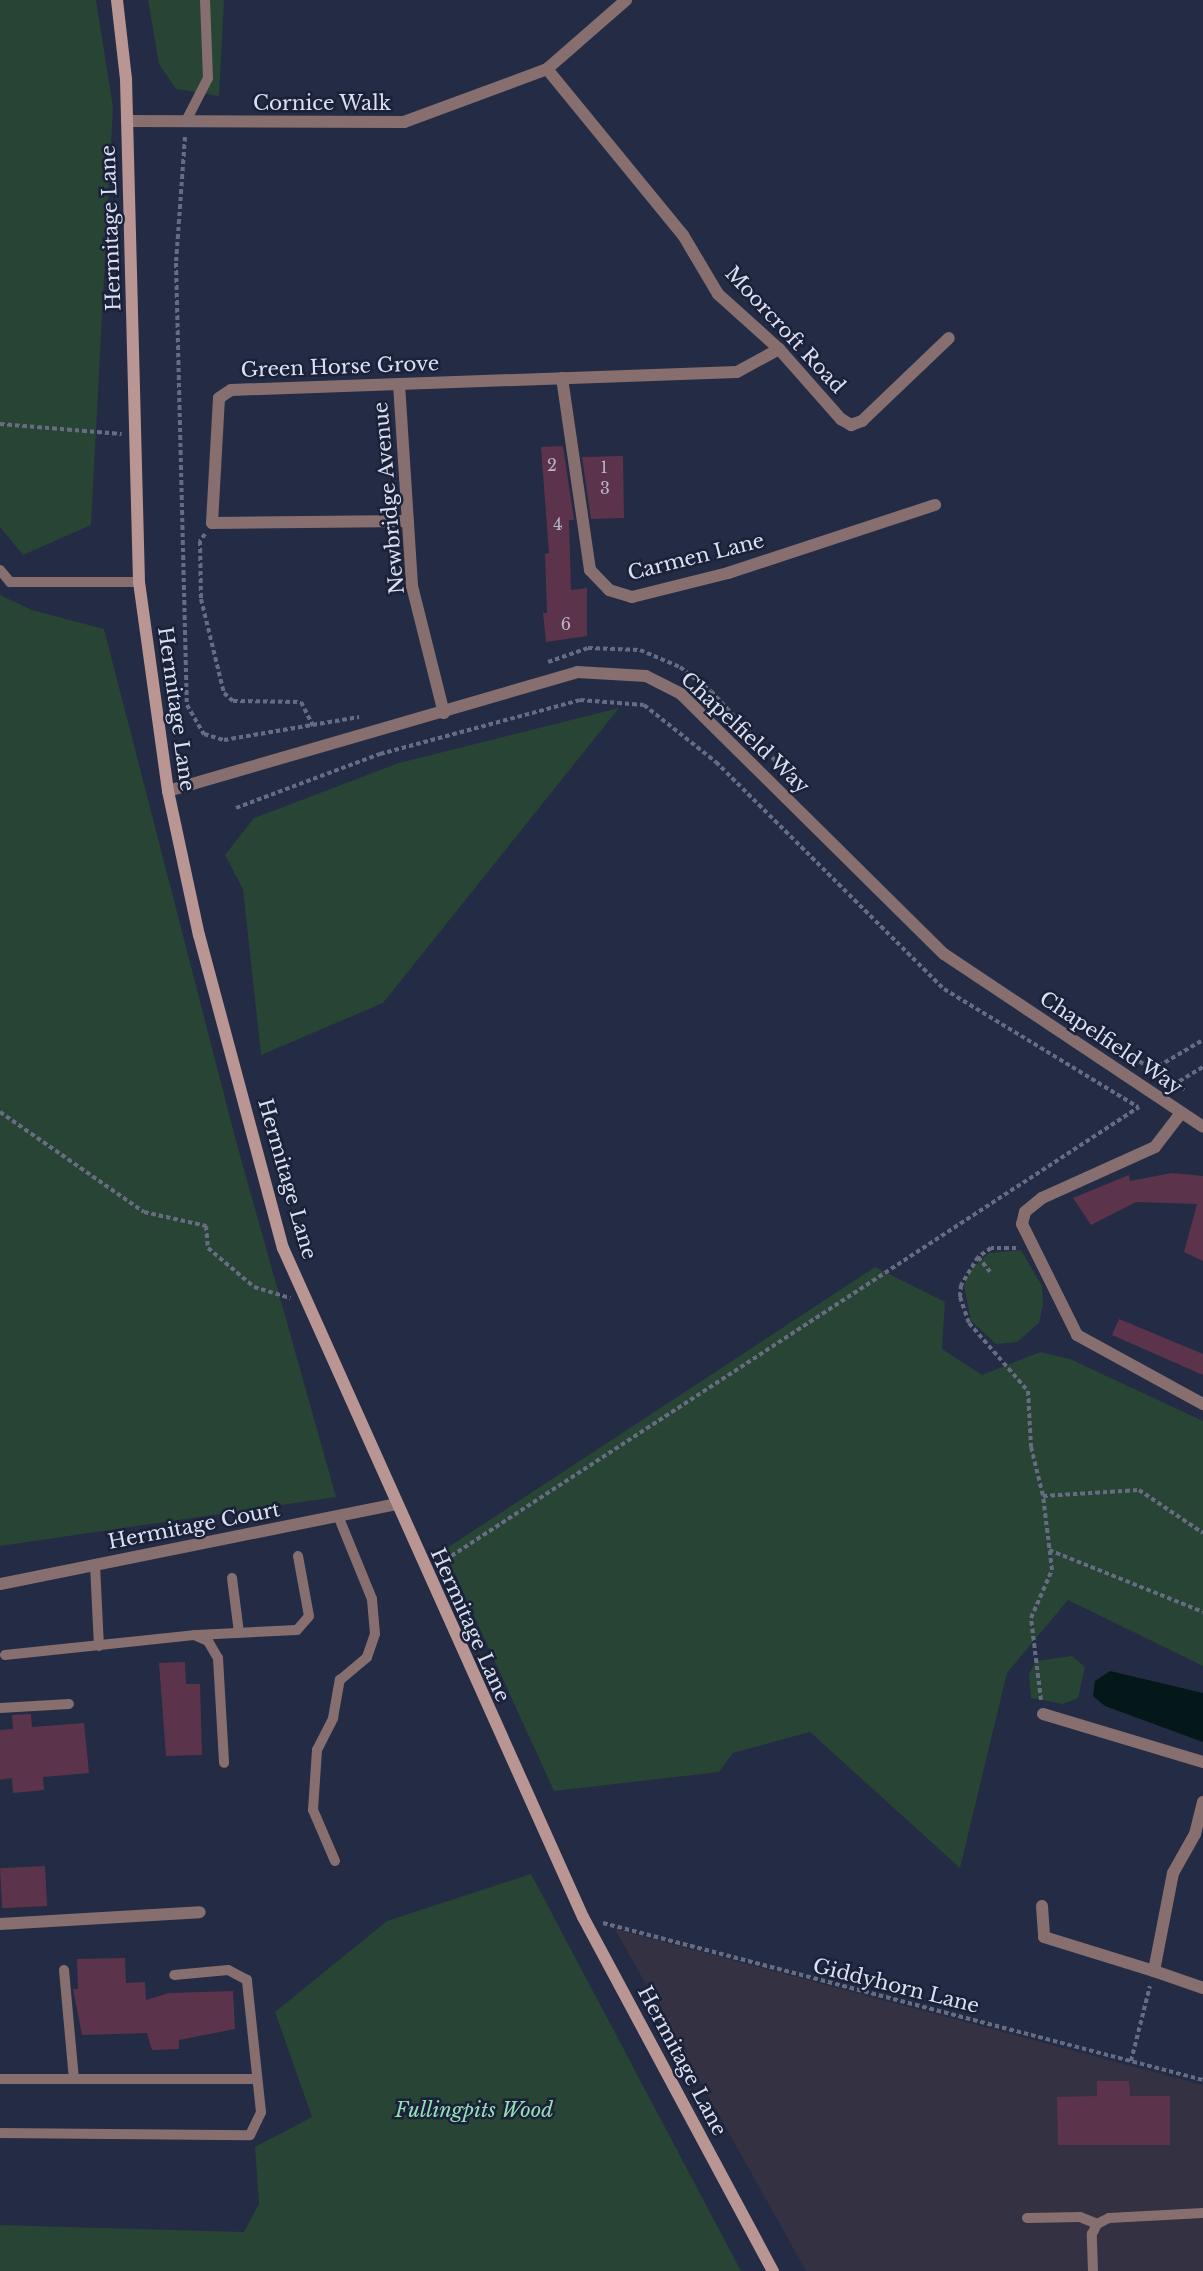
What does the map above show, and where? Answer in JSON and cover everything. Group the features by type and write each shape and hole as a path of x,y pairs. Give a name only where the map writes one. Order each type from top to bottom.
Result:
{"main road":[{"name":"Hermitage Lane","path":"117,0 127,121 137,435 139,582 168,791 199,935 283,1248 425,1573 583,1917 773,2271"}],"street":[{"name":"Cornice Walk","path":"127,121 404,122 547,69 626,0"},
{"name":"Moorcroft Road","path":"547,69 683,235 718,294 779,349 851,425 862,421 949,338"},
{"name":"Green Horse Grove","path":"213,523 219,398 231,390 736,372 779,349"},
{"name":"Carmen Lane","path":"562,378 590,570 609,590 632,597 728,573 935,505"},
{"name":"Newbridge Avenue","path":"399,384 412,586 444,713"},
{"path":"213,523 408,521"},
{"name":"Chapelfield Way","path":"168,791 444,713 577,672 625,671 666,683 944,954 1203,1127"},
{"path":"1181,1113 1155,1147 1032,1204 1022,1224 1027,1242 1077,1335 1203,1404"},
{"name":"Hermitage Court","path":"0,1584 339,1518 395,1504"},
{"path":"1043,1714 1203,1762"},
{"path":"1154,1971 1173,1873 1195,1834 1203,1802"},
{"path":"1042,1906 1044,1938 1203,1988"},
{"path":"0,1924 200,1912"}],"lane":[{"path":"186,121 208,78 205,0"},
{"path":"0,570 10,582 139,582"},
{"path":"335,1861 313,1810 317,1750 333,1718 340,1680 367,1657 375,1634 372,1599 339,1518"},
{"path":"5,1655 194,1635 297,1630 309,1616 298,1556"},
{"path":"95,1565 99,1646"},
{"path":"232,1578 239,1633"},
{"path":"194,1635 208,1641 218,1658 224,1763"},
{"path":"0,1708 69,1704"},
{"path":"64,1970 74,2079"},
{"path":"0,2133 250,2135 261,2112 247,1980 228,1970 174,1975"},
{"path":"0,2079 257,2079"},
{"path":"1093,2271 1092,2235 1097,2224 1109,2218 1203,2212"},
{"path":"1027,2218 1080,2217 1097,2224"}],"path":[{"path":"0,424 137,435"},
{"path":"213,523 200,541 199,567 224,693 233,701 301,702 309,709 314,728"},
{"path":"236,808 380,754 580,700 644,705 716,762 944,989 1138,1107"},
{"path":"1152,1070 1203,1040"},
{"path":"425,1573 1203,1066"},
{"path":"0,1112 144,1212 206,1226 208,1248 254,1287 286,1298 303,1294"},
{"path":"1027,1242 1018,1248 991,1248 978,1257 961,1285 962,1310 1028,1391 1031,1447 1043,1496 1052,1570 1031,1618 1043,1714"},
{"path":"978,1257 990,1272"},
{"path":"1043,1496 1139,1490 1203,1533"},
{"path":"1049,1551 1203,1612"},
{"name":"Giddyhorn Lane","path":"583,1917 1203,2080"},
{"path":"1131,2061 1154,1971"}],"shaded area":[{"path":"1110,1671 1203,1693 1203,1742 1105,1706 1093,1696 1095,1681"},
{"path":"615,1929 1203,2085 1203,2271 806,2271"}],"green space":[{"path":"0,0 96,0 113,107 91,525 23,555 0,527"},
{"path":"148,0 224,0 219,96 176,89 159,64"},
{"path":"0,595 32,610 104,629 236,1141 336,1497 0,1546"},
{"path":"619,708 383,1003 261,1055 243,889 225,855 254,818 399,763"},
{"path":"1021,1250 1042,1286 1043,1305 1039,1323 1017,1342 996,1344 971,1321 964,1286 970,1270 989,1253"},
{"path":"875,1267 945,1302 942,1349 982,1375 1040,1352 1070,1359 1203,1421 1203,1666 1068,1600 1007,1673 960,1868 810,1732 733,1753 719,1772 554,1791 444,1550"},
{"path":"1072,1656 1085,1667 1078,1698 1063,1704 1031,1698 1029,1674 1036,1661"},
{"name":"Fullingpits Wood","path":"531,1874 741,2271 0,2271 0,2225 244,2232 259,2204 255,2147 312,2117 275,2012 387,1921"}],"building":[{"path":"563,446 574,520 569,520 571,590 587,588 587,636 546,642 543,613 547,613 545,554 549,553 541,447"},
{"path":"623,456 624,518 591,519 582,457"},
{"path":"1172,1173 1203,1176 1203,1261 1184,1252 1197,1204 1136,1202 1091,1225 1073,1198 1129,1175 1130,1181"},
{"path":"1119,1319 1203,1354 1203,1375 1112,1335"},
{"path":"185,1662 186,1684 200,1684 202,1755 166,1756 159,1663"},
{"path":"31,1714 32,1727 84,1723 89,1773 43,1777 44,1790 13,1793 12,1778 0,1780 0,1730 13,1729 12,1715"},
{"path":"45,1866 47,1906 2,1908 0,1868"},
{"path":"125,1958 126,1983 145,1982 146,2000 169,1993 233,1991 235,2029 179,2040 179,2049 152,2050 147,2033 82,2035 73,1989 78,1989 77,1959"},
{"path":"1097,2081 1129,2081 1130,2096 1170,2096 1170,2145 1058,2145 1057,2097 1097,2096"}]}
